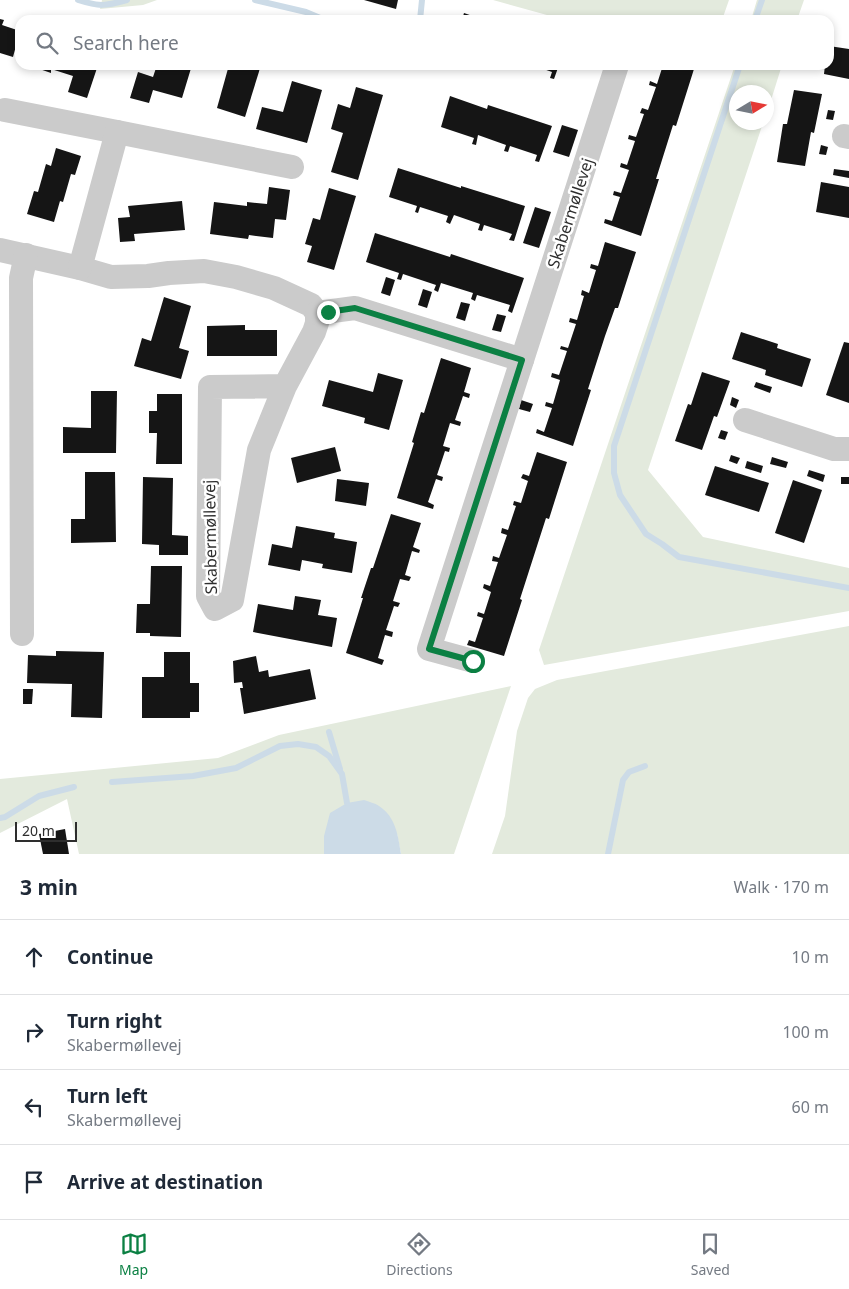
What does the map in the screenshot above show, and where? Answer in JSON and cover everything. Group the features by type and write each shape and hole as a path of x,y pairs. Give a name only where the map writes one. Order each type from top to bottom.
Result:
{"street":[{"name":"Skabermøllevej","path":"473,661 429,649 615,70"},
{"path":"5,110 292,168"},
{"path":"80,268 117,132"},
{"path":"0,250 111,277 204,271 236,276 274,288 311,305 317,313 355,308 522,360"},
{"path":"22,634 21,278 26,255"},
{"name":"Skabermøllevej","path":"285,386 210,387 208,596 215,609 232,600 259,450 285,386 314,332 317,323 317,313"},
{"path":"745,420 834,449 849,449"}],"shaded area":[{"path":"102,0 157,0 143,5 100,9"},
{"path":"493,0 729,0 724,15 547,15"},
{"path":"757,0 804,0 799,15 752,15"},
{"path":"733,70 780,70 774,91 774,85 729,85 729,130 761,130 648,470 703,537 849,568 849,611 544,665 539,650"},
{"path":"849,626 849,854 492,854 505,816 517,731 528,698 535,689 557,680"},
{"path":"511,686 454,854 401,854 397,834 324,836 324,854 79,854 67,799 0,833 0,779 218,758 279,735"}],"water":[{"path":"364,800 385,810 393,821 401,854 324,854 324,836 330,813 347,803"}],"building":[{"path":"364,0 398,0 396,9"},
{"path":"0,19 4,20 2,25 15,29 15,50 13,57 0,53"},
{"path":"834,47 849,49 849,79 824,74 824,70 834,70"},
{"path":"54,70 96,70 87,98 68,92 73,76"},
{"path":"155,70 190,70 182,98 153,90 149,103 130,98 138,72 153,77"},
{"path":"228,70 259,70 245,117 217,108"},
{"path":"546,70 557,70 554,79 550,78 552,72"},
{"path":"661,70 694,70 676,126 673,125 656,179 659,179 641,236 604,223 605,219 612,221 620,197 613,195 614,191 621,193 629,170 620,167 621,163 627,165 635,141 628,139 629,135 636,137 644,114 640,113 642,108 648,110 656,87 649,85 650,81 657,84"},
{"path":"292,81 322,90 307,143 256,129 262,107 283,112"},
{"path":"356,87 383,95 358,180 331,172 343,133 331,129 338,104 350,108"},
{"path":"794,90 822,94 814,133 811,132 805,166 777,162 783,124 787,124"},
{"path":"450,96 487,109 488,105 552,126 539,162 535,161 537,155 510,146 508,152 504,151 506,145 478,135 476,145 472,144 474,138 441,127"},
{"path":"828,110 835,111 833,120 826,119"},
{"path":"562,125 578,130 569,157 553,152"},
{"path":"821,145 828,147 826,155 819,154"},
{"path":"56,148 81,156 75,175 71,174 63,202 60,201 54,222 27,214 34,191 38,192 46,164 51,166"},
{"path":"398,168 525,206 514,241 509,240 512,234 484,225 482,231 478,230 480,224 454,215 450,224 446,222 448,216 420,207 418,213 415,212 417,206 389,197"},
{"path":"834,169 849,171 849,178 833,175"},
{"path":"821,182 849,187 849,218 816,212"},
{"path":"269,187 290,190 286,220 275,219 273,238 249,235 248,239 210,234 214,202 247,206 247,202 267,204"},
{"path":"329,188 356,196 334,270 307,262 312,246 305,244 313,218 320,220"},
{"path":"182,201 185,230 134,234 135,241 120,242 118,218 130,217 128,206"},
{"path":"535,207 551,212 539,248 523,243"},
{"path":"375,233 450,257 451,254 524,278 512,313 508,311 510,305 477,295 475,301 471,299 473,293 441,283 438,292 434,290 436,285 403,274 401,280 397,279 399,273 366,262"},
{"path":"605,242 636,252 618,308 615,308 605,336 588,389 591,390 573,446 536,433 537,429 544,432 552,408 545,406 546,402 553,404 560,380 551,377 552,373 559,375 567,351 560,349 561,346 568,348 576,324 569,322 570,318 577,320 584,296 581,295 582,290 589,293 596,270 590,268 591,264 598,266"},
{"path":"386,277 395,280 390,296 381,293"},
{"path":"423,289 432,292 427,308 418,305"},
{"path":"164,297 191,306 179,348 189,351 181,379 134,366 142,338 151,341"},
{"path":"461,302 470,304 465,321 456,318"},
{"path":"497,314 506,316 501,332 492,330"},
{"path":"245,325 245,330 277,330 277,356 207,356 207,326"},
{"path":"741,332 778,344 777,348 811,359 802,387 765,375 766,370 732,359"},
{"path":"844,342 849,343 849,403 826,395"},
{"path":"441,358 471,368 464,392 470,394 469,398 463,396 455,420 461,422 460,426 450,423 443,446 450,448 449,452 445,451 437,475 443,477 442,481 436,479 428,502 434,505 433,509 397,498 414,443 412,442 421,412 424,413"},
{"path":"702,372 730,381 717,417 714,416 702,450 675,441 688,404 691,405"},
{"path":"378,373 403,380 389,430 364,423 365,418 322,406 329,380 373,392"},
{"path":"756,382 772,387 770,393 754,387"},
{"path":"91,391 117,391 116,453 63,453 63,427 91,428"},
{"path":"157,394 182,394 182,464 156,464 157,433 149,433 149,411 157,411"},
{"path":"732,397 739,400 736,408 730,405"},
{"path":"521,400 533,404 530,412 519,409"},
{"path":"721,430 728,432 725,440 718,438"},
{"path":"335,447 341,471 297,483 291,458"},
{"path":"537,452 567,462 549,519 546,518 504,656 467,645 469,640 475,642 483,618 477,616 478,612 484,614 491,592 483,588 484,584 490,586 498,562 492,561 493,556 499,558 507,535 501,533 502,528 508,530 516,506 513,505 514,501 521,503 528,481 521,478 523,474 529,476"},
{"path":"731,455 740,458 737,464 729,461"},
{"path":"772,457 788,462 786,468 770,464"},
{"path":"747,461 763,466 761,473 745,468"},
{"path":"715,466 769,483 759,512 705,495"},
{"path":"809,470 825,475 823,482 807,476"},
{"path":"85,472 115,472 116,542 71,543 71,519 85,519"},
{"path":"143,477 173,478 172,535 188,536 188,555 159,555 159,545 142,544"},
{"path":"841,477 849,477 849,484 841,484"},
{"path":"337,479 369,483 366,506 335,501"},
{"path":"793,480 822,490 804,543 775,533"},
{"path":"391,514 421,523 413,547 420,550 419,553 412,551 405,575 411,577 409,581 400,579 393,601 400,603 398,607 394,606 386,630 393,632 392,637 385,635 378,658 384,660 382,665 346,653 363,598 361,598"},
{"path":"296,526 335,533 334,538 357,542 352,573 322,568 323,564 302,560 300,571 268,565 272,544 292,548"},
{"path":"151,566 182,566 181,637 150,636 150,633 136,633 137,604 150,604"},
{"path":"295,596 321,600 318,615 337,618 332,647 253,632 258,604 293,610"},
{"path":"56,651 104,652 102,718 71,717 72,684 27,683 28,655 56,656"},
{"path":"164,652 190,652 190,683 199,683 199,712 190,712 190,718 142,718 142,677 164,677"},
{"path":"256,656 259,672 268,670 269,677 310,669 316,699 244,714 240,688 243,688 242,682 234,683 233,661"},
{"path":"23,689 33,689 32,704 23,704"},
{"path":"65,829 69,854 43,854 39,834"}],"waterway":[{"path":"78,0 102,5 127,0"},
{"path":"255,0 313,15"},
{"path":"420,15 422,0"},
{"path":"757,15 762,0"},
{"path":"738,70 614,446 614,473 620,495 646,534 679,557 849,588"},
{"path":"329,732 340,769"},
{"path":"112,782 193,776 236,768 280,746 298,744 316,747 329,756 342,774 347,803"},
{"path":"608,854 623,780 629,772 645,766"},
{"path":"0,818 5,817 39,796 74,787"}],"route":[{"path":"328,312 355,308 522,360 429,649 473,661"}]}
